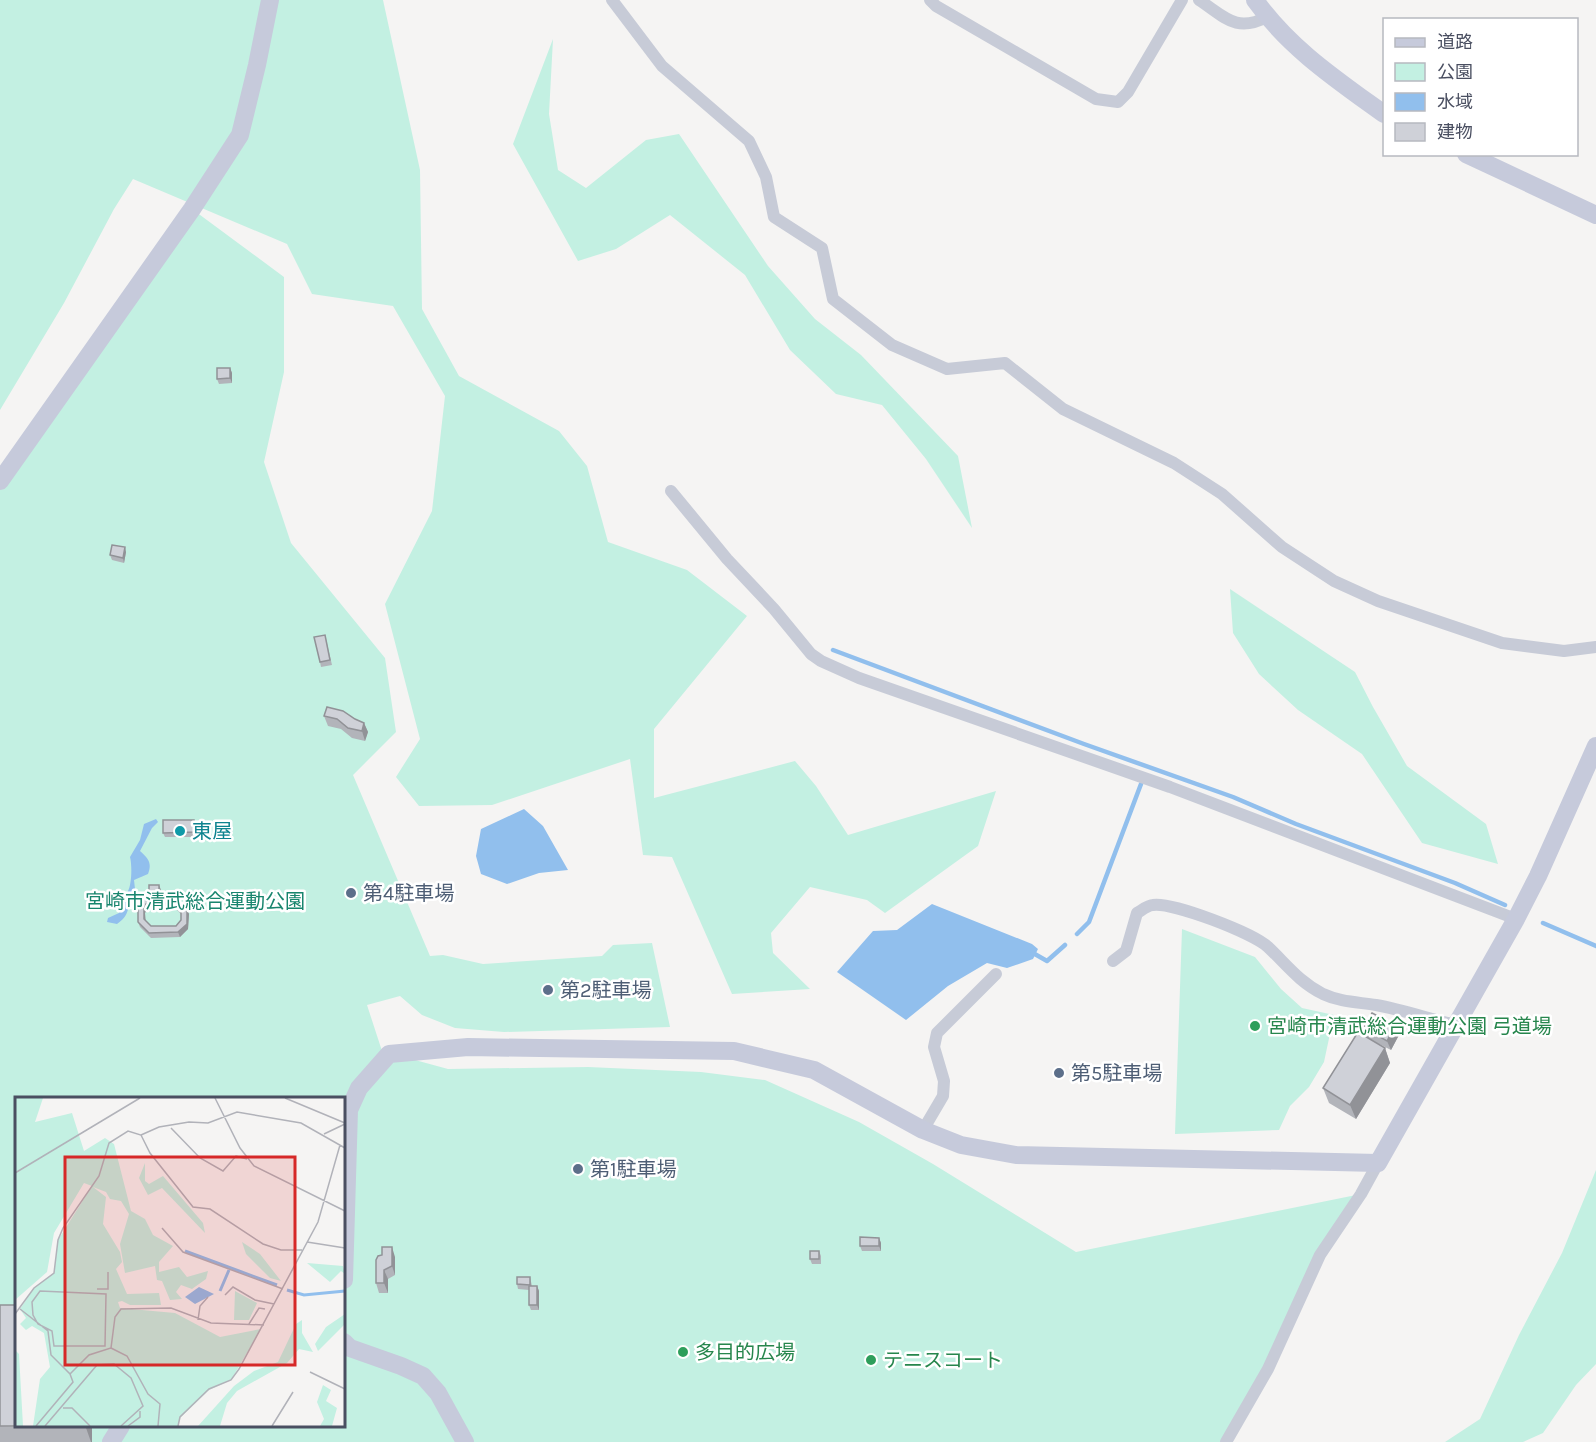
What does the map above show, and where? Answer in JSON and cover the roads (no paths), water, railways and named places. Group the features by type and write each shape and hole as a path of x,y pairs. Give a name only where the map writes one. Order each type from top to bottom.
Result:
{"street":[{"path":"0,481 192,209 240,135 270,0"},
{"path":"612,0 662,66 748,141 766,177 774,217 822,248 833,299 892,345 947,369 1005,363 1063,409 1174,463 1222,494 1282,547 1335,581 1378,601 1502,643 1564,651 1596,647"},
{"path":"930,0 936,6 1096,99 1118,102 1128,92 1182,0"},
{"path":"1199,0 1234,23 1252,25 1267,17"},
{"path":"1255,0 1267,17 1313,62 1383,113"},
{"path":"1470,156 1596,215"},
{"path":"671,491 727,559 774,609 811,654 821,661 859,678 1180,791 1516,920"},
{"path":"1226,1442 1268,1369 1320,1255 1361,1194 1516,920 1596,746"},
{"path":"1113,961 1126,951 1137,913 1151,904 1167,905 1238,929 1266,945 1281,963 1301,980 1323,993 1345,1002 1377,1006 1456,1025"},
{"path":"923,1130 943,1096 944,1082 934,1047 937,1033 996,974"},
{"path":"345,1277 350,1110 358,1088 389,1054 468,1047 734,1051 814,1070 923,1130 961,1145 1016,1155 1378,1163"},
{"path":"345,1343 350,1347 423,1376 438,1393 465,1442"},
{"path":"111,1442 120,1427"}],"water":[{"path":"524,809 543,826 568,870 539,873 507,884 481,874 476,856 481,829"},
{"path":"156,819 158,822 152,828 140,851 149,861 148,874 134,880 135,889 122,920 117,924 107,922 108,918 119,913 121,903 129,888 130,857 140,840 144,824"},
{"path":"932,904 1032,944 1038,949 1033,959 1007,968 987,963 948,986 906,1020 837,972 873,931 897,930"}],"waterway":[{"path":"833,650 1233,797 1296,824 1455,883 1505,905"},
{"path":"1077,934 1089,922 1141,784"},
{"path":"1543,923 1596,946"},
{"path":"1033,953 1047,961 1065,945"}],"place":[{"name":"東屋","path":"180,831"},
{"name":"第4駐車場","path":"351,893"},
{"name":"第2駐車場","path":"548,990"},
{"name":"宮崎市清武総合運動公園 弓道場","path":"1255,1026"},
{"name":"第5駐車場","path":"1059,1073"},
{"name":"第1駐車場","path":"578,1169"},
{"name":"多目的広場","path":"683,1352"},
{"name":"テニスコート","path":"871,1360"}],"park label":[{"name":"宮崎市清武総合運動公園","path":"195,901"}]}
